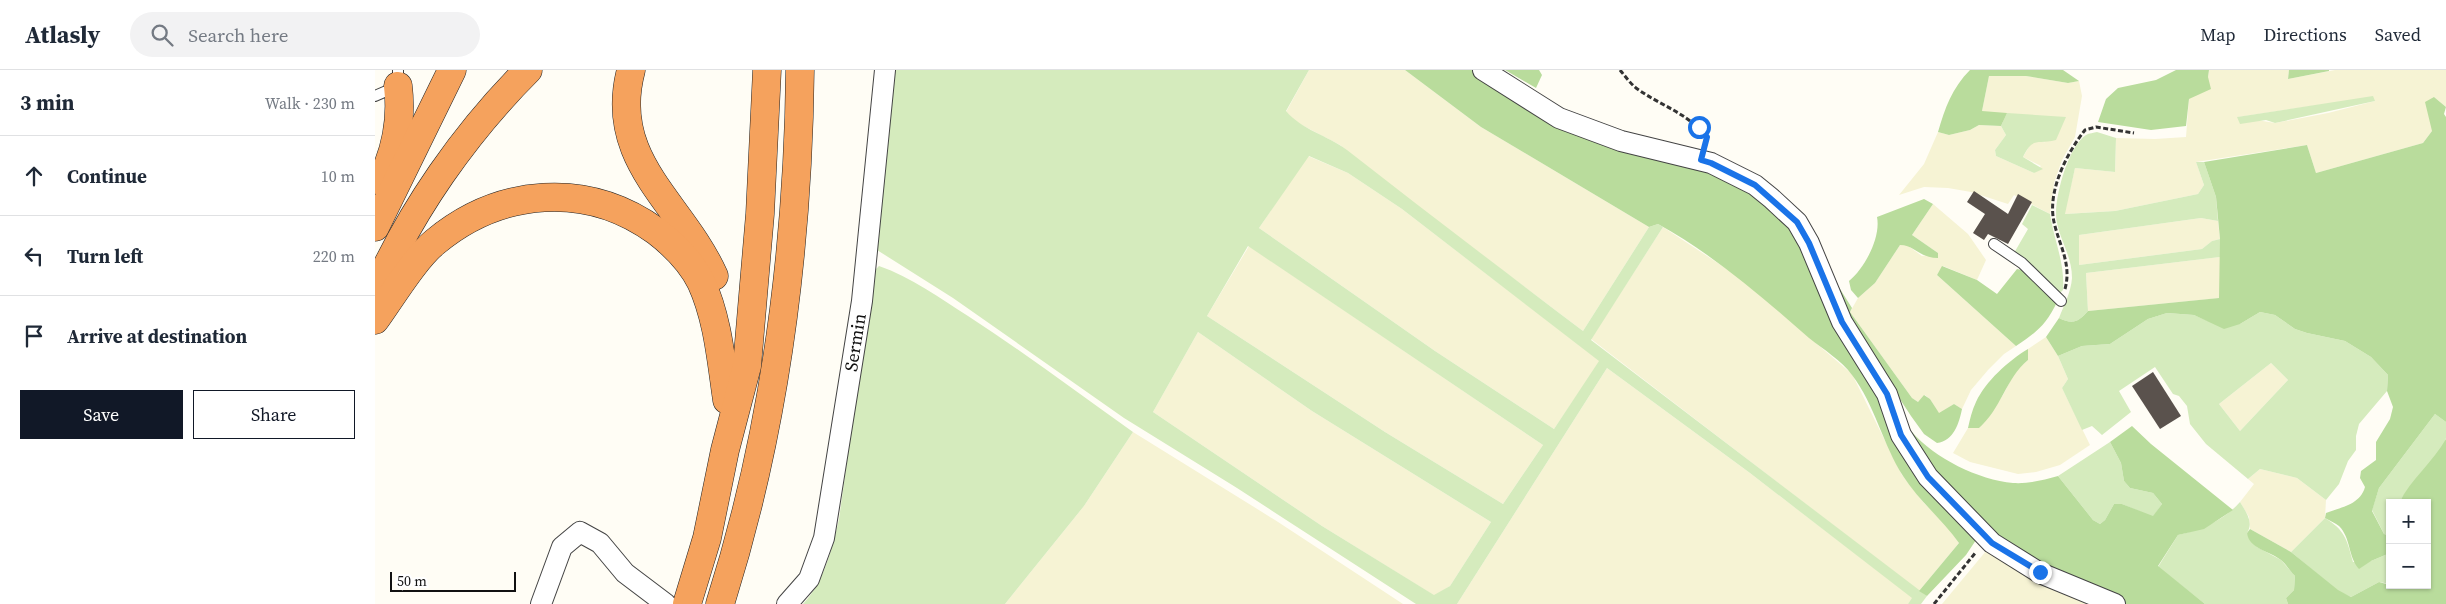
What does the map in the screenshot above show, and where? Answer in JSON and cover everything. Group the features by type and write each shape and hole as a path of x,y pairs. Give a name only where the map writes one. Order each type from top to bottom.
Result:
{"highway":[{"path":"375,227 452,70"},
{"path":"375,292 405,232 437,181 474,131 528,70"},
{"path":"631,70 625,100 629,134 642,167 704,254 718,285 728,323 725,450"},
{"path":"687,604 707,538 725,450 747,366 760,214 767,70"},
{"path":"720,604 738,547 773,396 790,268 799,137 801,70"},
{"path":"799,137 820,70"},
{"path":"375,195 383,178 398,130 401,108 390,84"},
{"path":"375,320 434,243 467,219 498,205 526,200 553,196 585,200 614,208 637,218 663,237 686,261 700,280 713,312 727,400"}],"street":[{"name":"Sermin","path":"787,604 809,579 824,538 862,301 885,70"},
{"path":"1483,70 1559,118 1621,141 1711,163 1755,185 1797,222 1809,243 1842,322 1887,394 1901,435 1928,477 1987,538 2040,572 2115,604"},
{"path":"541,604 562,547 580,532 600,543 625,573 666,604"}],"lane":[{"path":"1995,244 2022,263 2061,301"}],"path":[{"path":"1620,70 1635,87 1681,113 1699,127 1707,137 1701,160"},
{"path":"2061,301 2067,280 2067,265 2053,219 2055,194 2063,164 2085,130 2096,127 2134,132"},
{"path":"1934,604 1987,538"}],"shaded area":[{"path":"1309,70 1405,70 1481,127 1649,227 1583,331 1408,199 1340,145 1296,122 1286,112"},
{"path":"2209,70 2289,70 2288,79 2335,70 2446,70 2446,107 2434,97 2432,131 2423,143 2316,173 2307,145 2196,162 2204,185 2198,194 2115,211 2064,214 2075,168 2115,172 2116,138 2155,139 2186,137 2189,98 2208,77","holes":["2375,101 2328,113 2275,123 2238,117 2332,103"]},
{"path":"1989,76 2026,76 2068,83 2079,81 2082,96 2075,137 2062,160 2054,183 2050,214 2014,195 2008,204 1971,192 1948,188 1924,187 1899,195 1924,164 1938,132 1949,135 1970,130 1979,125 2001,126 2006,135 1995,150 1996,156 2034,173 2041,166 2023,157 2031,143 2038,140 2046,143 1982,111"},
{"path":"1308,156 1348,173 1402,209 1600,361 1554,429 1435,351 1259,228"},
{"path":"1933,204 1968,234 1986,260 1977,280 1943,266 1937,275 2016,346 2004,354 1988,370 1971,390 1962,409 1954,404 1939,414 1930,399 1925,395 1918,402 1912,398 1850,312 1858,298 1875,283 1900,245 1907,245 1922,256 1938,253 1912,235"},
{"path":"2201,218 2218,221 2220,239 2212,241 2202,249 2079,265 2079,235"},
{"path":"1663,227 1739,277 1852,374 1902,475 1924,503 1946,525 1959,543 1919,591 1591,339"},
{"path":"1249,246 1543,445 1503,504 1385,432 1207,316"},
{"path":"2220,257 2220,298 2088,311 2086,273"},
{"path":"1198,332 1312,411 1491,522 1450,586 1435,596 1322,526 1153,412"},
{"path":"2046,337 2058,356 2068,379 2062,388 2090,445 2060,465 2036,472 2018,474 1970,462 1953,453 1968,428 1979,428 2003,395 2016,370 2028,360 2028,349"},
{"path":"2271,363 2288,380 2240,431 2219,404"},
{"path":"1607,368 1750,473 1913,598 1908,604 1457,604"},
{"path":"1133,432 1275,520 1403,604 1005,604 1084,506"},
{"path":"2260,469 2297,478 2326,500 2325,518 2291,552 2250,529 2249,517 2240,502 2254,484 2248,479"},
{"path":"1991,545 2104,604 1942,604"}],"green space":[{"path":"893,70 1309,70 1286,111 1292,118 1347,150 1583,331 1649,227 1658,224 1663,227 1591,340 1927,596 1921,604 1908,604 1912,598 1750,473 1607,368 1457,604 1416,604 1237,488 1124,418 953,298 877,250","holes":["1309,156 1348,173 1402,209 1599,361 1554,429 1435,351 1259,228","1248,246 1543,445 1503,504 1385,432 1207,316","1198,332 1312,411 1491,522 1450,586 1434,595 1322,526 1153,412"]},
{"path":"1405,70 1472,70 1575,131 1626,153 1683,163 1745,188 1796,233 1838,326 1978,537 1966,555 1927,596 1919,591 1959,543 1916,494 1903,476 1867,399 1848,370 1838,360 1737,277 1679,236 1658,224 1649,227 1481,127"},
{"path":"1505,70 1539,70 1542,75 1536,88"},
{"path":"1970,70 2063,70 2079,81 2068,83 2026,76 1989,76 1982,111 2007,113 2001,126 1979,125 1970,130 1949,135 1938,132 1950,99 1958,84"},
{"path":"2176,70 2209,70 2208,77 2211,89 2189,99 2186,126 2151,130 2098,122 2106,99 2118,88 2156,80"},
{"path":"2289,70 2329,70 2329,71 2288,79"},
{"path":"2373,96 2375,101 2275,123 2266,120 2240,124 2237,117"},
{"path":"2434,97 2446,107 2444,114 2446,117 2446,422 2435,414 2379,488 2372,511 2386,535 2386,555 2359,569 2355,564 2343,531 2339,526 2325,518 2326,513 2354,502 2363,493 2365,487 2360,478 2361,471 2376,460 2376,442 2390,419 2393,407 2387,391 2388,375 2371,357 2345,341 2295,329 2275,315 2260,312 2240,324 2224,329 2194,315 2167,313 2148,319 2110,344 2082,346 2058,356 2046,337 2059,318 2072,322 2081,318 2088,311 2219,298 2220,239 2216,197 2204,162 2307,145 2316,173 2423,143 2432,131 2425,102"},
{"path":"2007,113 2066,117 2056,140 2036,142 2030,146 2023,157 2043,169 2034,173 1996,156 1995,150 2006,135 2001,126"},
{"path":"2097,132 2116,138 2115,172 2075,168 2065,214 2115,211 2198,194 2204,185 2196,162 2204,162 2216,197 2218,221 2201,218 2079,235 2079,265 2202,249 2212,241 2220,239 2220,257 2086,273 2088,311 2081,318 2072,322 2059,318 2069,293 2072,270 2057,223 2057,202 2063,176 2073,151 2079,141 2086,135"},
{"path":"1924,199 1933,204 1912,235 1938,253 1938,258 1926,256 1910,247 1900,245 1875,283 1858,298 1851,290 1849,281 1861,268 1874,243 1877,234 1877,217"},
{"path":"2032,205 2050,214 2061,261 2063,290 2059,294 2031,264 2014,253 2028,229 2022,224"},
{"path":"879,266 914,282 936,295 1031,359 1133,432 1084,506 1005,604 803,604 817,586 822,575 839,519 873,272"},
{"path":"1942,266 1977,280 1997,294 2017,269 2027,271 2057,302 2049,317 2040,327 2016,346 1937,275"},
{"path":"1835,281 1852,308 1850,312 1912,398 1918,402 1924,395 1930,399 1939,413 1954,404 1962,409 1955,430 1948,439 1937,443 1924,434 1911,416 1845,315"},
{"path":"2260,312 2275,315 2295,329 2345,341 2371,357 2388,375 2387,391 2359,424 2356,436 2356,450 2348,461 2339,484 2326,500 2297,478 2260,469 2248,479 2206,444 2190,424 2187,406 2179,396 2173,394 2155,367 2119,391 2131,412 2102,435 2092,426 2082,430 2062,388 2068,379 2058,356 2082,346 2110,344 2148,319 2167,313 2194,315 2208,321 2240,324","holes":["2271,363 2288,380 2240,431 2219,404"]},
{"path":"2028,349 2028,360 2020,367 1987,420 1979,428 1968,428 1980,394 2005,366"},
{"path":"2435,414 2446,422 2446,438 2439,454 2432,463 2402,499 2386,499 2386,535 2372,510 2379,488"},
{"path":"2132,426 2151,444 2233,510 2204,529 2178,535 2158,566 2205,604 2126,604 2076,585 2008,546 1938,480 1906,434 1912,432 1932,451 1958,466 2000,481 2019,483 2058,476 2093,520 2100,524 2105,520 2114,504 2122,504 2153,516 2162,504 2153,493 2130,488 2124,481 2121,463 2110,442"},
{"path":"2446,439 2446,604 2288,604 2286,598 2294,590 2295,576 2285,563 2252,543 2247,533 2250,529 2291,552 2338,590 2351,597 2379,582 2386,584 2386,589 2431,589 2431,499 2401,499"},
{"path":"2110,442 2121,463 2124,481 2130,488 2153,493 2162,504 2153,517 2122,504 2114,504 2105,520 2100,524 2093,520 2058,476"},
{"path":"2240,502 2247,513 2250,525 2247,533 2257,547 2281,560 2295,576 2294,590 2286,598 2288,604 2205,604 2158,567 2178,535 2212,523 2227,514"},
{"path":"2325,518 2341,531 2353,562 2371,561 2386,555 2386,583 2379,582 2351,597 2338,591 2291,552"}],"building":[{"path":"1974,191 2008,214 2018,194 2032,202 2008,244 1988,234 1984,240 1973,233 1985,214 1967,202"},
{"path":"2153,372 2181,416 2160,429 2132,386"}],"route":[{"path":"1699,127 1707,137 1701,160 1755,185 1797,222 1809,243 1842,322 1887,394 1901,435 1928,477 1992,543 2040,572"}]}
